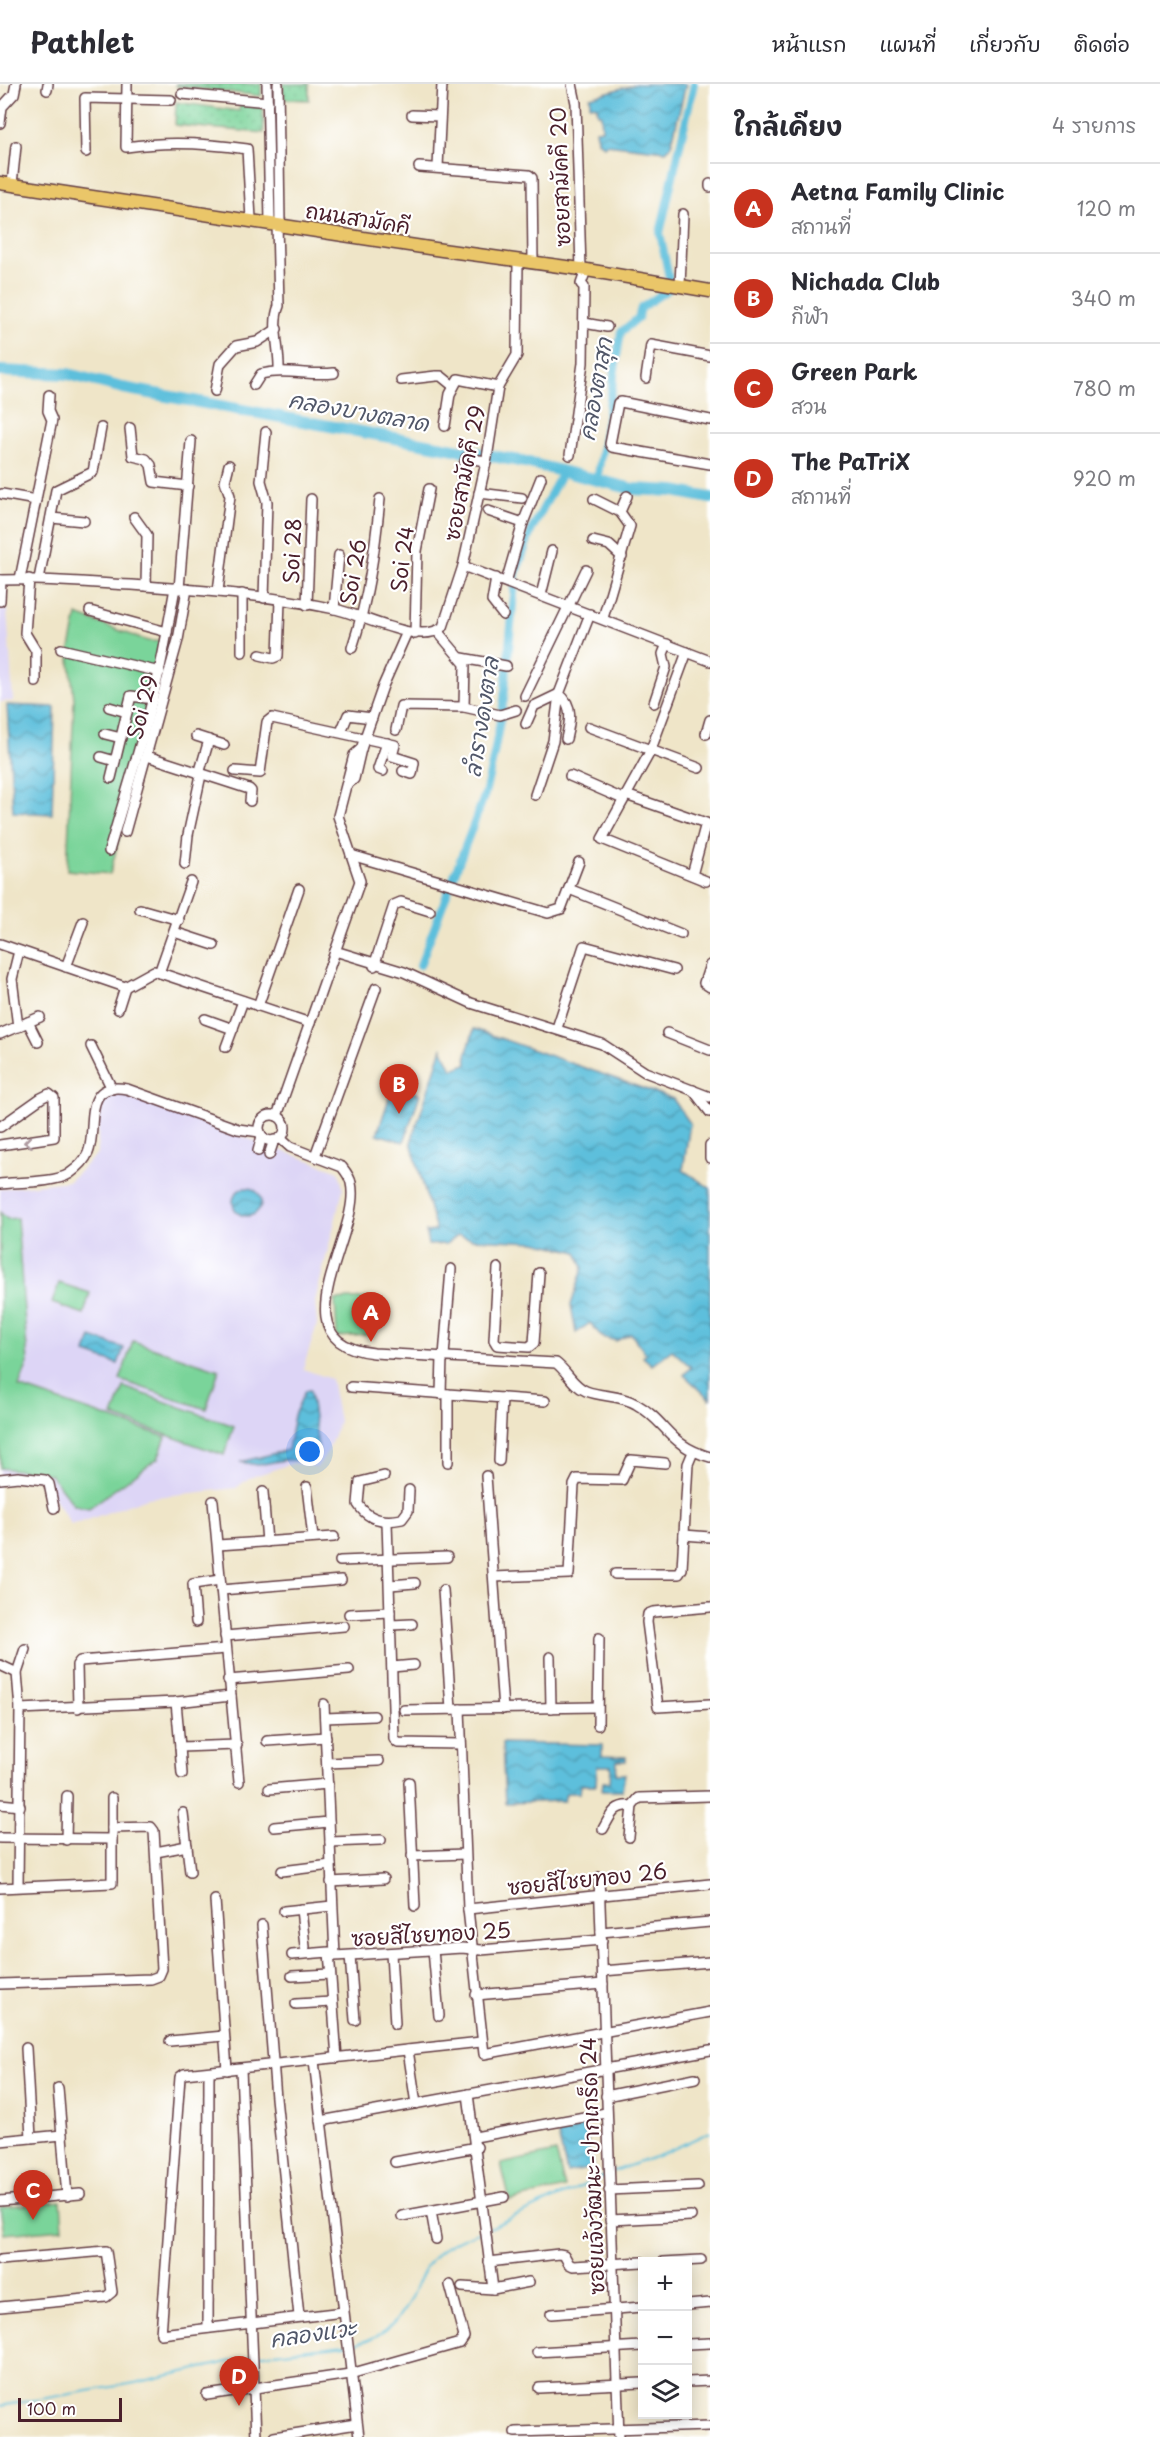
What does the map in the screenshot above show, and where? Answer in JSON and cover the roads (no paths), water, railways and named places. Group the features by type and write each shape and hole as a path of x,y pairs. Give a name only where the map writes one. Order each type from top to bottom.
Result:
{"main road":[{"name":"ถนนสามัคคี","path":"6,184 251,219 710,291"}],"street":[{"path":"0,123 2,107 14,94 16,84"},
{"path":"127,84 126,147 148,144 214,144 247,149 251,219"},
{"path":"267,84 276,223"},
{"path":"278,84 276,223 279,370"},
{"path":"438,167 442,84"},
{"name":"ซอยสามัคคี 20","path":"570,455 583,363 584,323 584,287 581,284 584,271 576,103 572,84"},
{"path":"182,94 268,102"},
{"path":"86,152 85,99 171,100"},
{"path":"412,115 440,116"},
{"path":"6,184 15,146"},
{"path":"419,166 525,174 532,178 533,262"},
{"path":"680,286 683,214"},
{"path":"445,426 452,385 458,379 498,387 517,355 519,345 518,261"},
{"path":"584,323 607,327"},
{"path":"215,391 220,364 236,346 257,342 277,328"},
{"path":"646,378 651,345 710,356"},
{"path":"254,385 261,374 279,370 297,374 334,373"},
{"path":"400,380 436,375 441,376 452,385"},
{"name":"ซอยสามัคคี 29","path":"438,632 443,627 463,566 489,444 498,387"},
{"path":"36,682 36,651 25,633 24,579 36,500 52,420 48,411 49,396"},
{"path":"710,420 621,402 618,403 610,444 710,464"},
{"path":"39,579 56,490 93,472 100,428"},
{"path":"130,428 133,456 146,459 151,465 154,483 188,486"},
{"path":"264,598 267,502 261,481 266,432"},
{"path":"108,851 131,784 160,672 167,632 180,589 191,441"},
{"path":"461,476 466,458 486,459"},
{"path":"218,591 230,496 225,481 229,465"},
{"path":"513,585 523,523 542,478"},
{"name":"Soi 24","path":"411,633 417,551 429,489"},
{"path":"479,493 522,498"},
{"path":"2,494 36,500"},
{"path":"620,512 627,496"},
{"name":"Soi 28","path":"307,605 311,499"},
{"name":"Soi 26","path":"352,648 363,616 375,552 380,499"},
{"path":"594,500 620,512 630,526 630,533 603,618"},
{"path":"488,511 523,523"},
{"path":"134,517 147,535 146,586"},
{"path":"51,518 84,521"},
{"path":"593,540 609,544 622,557"},
{"path":"541,595 552,551"},
{"path":"334,609 339,555"},
{"path":"463,566 710,661"},
{"path":"525,696 586,570"},
{"path":"496,578 492,601 503,615"},
{"path":"0,601 0,580 39,579 218,591 334,609 363,616 411,633 438,632 462,658 466,668 464,707"},
{"name":"Soi 29","path":"124,832 178,640 180,589"},
{"path":"242,594 242,652"},
{"path":"260,655 273,658 278,656 280,600"},
{"path":"90,611 167,632"},
{"path":"535,795 553,741 559,694 590,614"},
{"path":"277,1116 360,881 338,816 348,784 354,779 372,718 411,633"},
{"path":"654,703 666,667 663,654 667,644"},
{"path":"61,649 160,672"},
{"path":"687,652 650,752 602,839 706,881"},
{"path":"462,658 506,666"},
{"path":"526,724 534,706 559,694"},
{"path":"559,694 565,699 570,711 566,739"},
{"path":"111,778 131,696 153,699"},
{"path":"396,730 401,706 464,707 508,713"},
{"path":"109,707 128,712"},
{"path":"341,732 348,715 372,718"},
{"path":"235,771 260,773 268,719 365,736 395,745 392,756 414,763 412,774 403,771"},
{"path":"706,734 710,720"},
{"path":"589,727 650,752 699,768"},
{"path":"105,734 121,738"},
{"path":"196,736 224,745"},
{"path":"184,864 200,775 209,740"},
{"path":"384,771 378,769 387,743"},
{"path":"147,756 249,789 251,791 250,801"},
{"path":"101,758 116,761"},
{"path":"570,776 625,797 706,823 692,875"},
{"path":"351,855 439,879 467,890 548,913 561,909 579,862"},
{"path":"159,972 179,920 190,882"},
{"path":"258,1006 298,889"},
{"path":"569,889 681,934"},
{"path":"375,964 394,905 401,902 430,911"},
{"path":"140,909 179,920"},
{"path":"66,967 84,922"},
{"path":"174,932 214,945"},
{"path":"0,944 124,987"},
{"path":"557,1028 584,945 674,970"},
{"path":"18,1027 12,979 20,951"},
{"path":"335,951 404,972 471,1003 557,1028 602,1044 645,1072 710,1096"},
{"path":"710,965 704,983 710,987"},
{"path":"118,1008 124,987 154,970 310,1023"},
{"path":"315,1156 376,988"},
{"path":"226,1047 243,1001"},
{"path":"0,1034 40,1017"},
{"path":"205,1019 233,1029"},
{"path":"28,1022 38,1042"},
{"path":"667,1033 709,1048"},
{"path":"91,1046 112,1089"},
{"path":"0,1184 62,1177 74,1170 88,1154 93,1105 104,1092 112,1089 127,1089 238,1128 277,1139 290,1147 342,1167 351,1184 350,1206 326,1294 330,1325 338,1343 353,1351 556,1363 565,1369 573,1382 585,1391 633,1402 650,1413 679,1444 693,1452 710,1456"},
{"path":"692,1090 710,1112"},
{"path":"0,1127 41,1098 49,1094 54,1098 54,1137 0,1145"},
{"path":"258,1151 262,1120 267,1116 277,1116"},
{"path":"269,1155 285,1126 277,1116"},
{"path":"710,1145 710,1158"},
{"path":"498,1268 494,1340 497,1344 513,1346 530,1347 534,1343 539,1273"},
{"path":"448,1462 444,1356 451,1269"},
{"path":"513,1346 513,1360"},
{"path":"351,1388 545,1401"},
{"path":"499,1461 502,1398"},
{"path":"615,1574 680,1574 688,1464 693,1452"},
{"path":"494,1577 569,1574 574,1485 577,1479 622,1480 631,1460 665,1463"},
{"path":"384,1476 362,1480 357,1499 367,1514 387,1522 405,1516 409,1505 409,1490"},
{"path":"486,1476 503,1708"},
{"path":"0,1479 18,1477 45,1480 49,1484 54,1508"},
{"path":"307,1487 313,1538"},
{"path":"263,1492 267,1542"},
{"path":"213,1501 239,1782"},
{"path":"387,1522 396,1742 461,1744"},
{"path":"684,1535 710,1537"},
{"path":"218,1545 334,1537"},
{"path":"340,1561 447,1557"},
{"path":"196,1622 193,1584 341,1580"},
{"path":"390,1585 415,1583"},
{"path":"443,1590 461,1744 468,1909 484,2054 710,2012"},
{"path":"710,1607 648,1614 658,1707 710,1704"},
{"path":"348,1614 390,1612"},
{"path":"391,1625 412,1624"},
{"path":"225,1636 344,1626"},
{"path":"598,1725 599,1638"},
{"path":"18,1886 20,1709 17,1673 25,1649"},
{"path":"78,1708 77,1665 80,1661 226,1649"},
{"path":"550,1657 551,1708"},
{"path":"0,1665 17,1673"},
{"path":"392,1667 414,1665"},
{"path":"228,1680 349,1670"},
{"path":"20,1709 176,1702 231,1696"},
{"path":"176,1702 182,1774"},
{"name":"ซอยสีไชยทอง 25","path":"324,1704 333,1953 335,1956 471,1948 602,1936 710,1922"},
{"path":"404,1710 597,1707"},
{"path":"325,1718 374,1716"},
{"path":"267,1741 326,1737"},
{"path":"180,1747 237,1744"},
{"path":"327,1763 379,1761"},
{"path":"409,1782 415,1905"},
{"path":"269,1789 328,1785"},
{"path":"66,1840 68,1796"},
{"path":"629,1837 634,1801 644,1796 710,1796"},
{"path":"0,1888 112,1883 112,1798"},
{"path":"0,1804 20,1806"},
{"path":"603,1829 617,1807 632,1806"},
{"path":"183,1814 190,1872"},
{"path":"273,1827 329,1822"},
{"path":"0,1984 151,1979 159,1976 162,1969 156,1852 152,1827 112,1827"},
{"path":"0,1838 19,1840 112,1839"},
{"path":"330,1842 381,1840"},
{"path":"156,1852 187,1846"},
{"path":"412,1856 465,1854"},
{"path":"282,1870 331,1865"},
{"name":"ซอยแจ้งวัฒนะ-ปากเกร็ด 24","path":"599,1877 608,2174 620,2432"},
{"path":"331,1882 383,1879"},
{"name":"ซอยสีไชยทอง 26","path":"468,1909 710,1884"},
{"path":"215,1900 227,2070"},
{"path":"285,1911 332,1906"},
{"path":"301,1909 305,1947"},
{"path":"262,1925 273,2066 299,2316"},
{"path":"434,1950 439,2016"},
{"path":"292,1955 328,1952 337,2058"},
{"path":"391,1953 395,2024"},
{"path":"350,1956 355,2020"},
{"path":"603,1971 710,1962"},
{"path":"292,1976 330,1974"},
{"path":"476,1995 603,1984"},
{"path":"296,2004 332,2002"},
{"path":"170,2041 224,2036"},
{"path":"343,2312 161,2334 179,2081 184,2074 481,2042"},
{"path":"26,2048 31,2138"},
{"path":"408,2050 416,2104"},
{"path":"321,2121 710,2050"},
{"path":"314,2061 358,2437"},
{"path":"241,2069 256,2437"},
{"path":"207,2328 209,2072"},
{"path":"606,2097 695,2078"},
{"path":"58,2088 67,2196"},
{"path":"468,2094 476,2142 481,2201 493,2289"},
{"path":"395,2162 606,2113"},
{"path":"0,2141 62,2135"},
{"path":"609,2190 698,2186"},
{"path":"0,2201 80,2194"},
{"path":"402,2216 504,2197"},
{"path":"431,2211 436,2239"},
{"path":"610,2220 691,2216"},
{"path":"0,2260 106,2251 112,2292 106,2297 0,2307"},
{"path":"489,2262 559,2254 564,2255 567,2262 573,2266 638,2262"},
{"path":"692,2260 701,2260"},
{"path":"462,2287 493,2289 529,2283"},
{"path":"207,2395 350,2374 460,2343 464,2337 450,2285"},
{"path":"692,2305 710,2303"},
{"path":"551,2314 638,2307"},
{"path":"692,2344 710,2343"},
{"path":"537,2352 638,2346"},
{"path":"692,2382 710,2381"},
{"path":"539,2388 638,2383"},
{"path":"274,2437 357,2424"},
{"path":"515,2432 620,2432 710,2426"}],"water":[{"path":"637,84 686,84 671,146 666,151 606,144 604,146 598,141 596,130 602,129 601,114 598,114 597,106 590,105 590,97"},
{"path":"7,705 55,707 52,814 13,812"},
{"path":"474,1029 673,1099 690,1123 683,1170 710,1188 710,1399 684,1375 691,1367 672,1350 652,1365 643,1357 646,1354 631,1334 616,1341 602,1337 590,1323 576,1333 571,1305 583,1268 577,1252 535,1242 472,1239 458,1235 446,1244 428,1245 426,1232 436,1231 411,1142 442,1048 452,1069 467,1064 466,1055"},
{"path":"394,1084 420,1094 404,1142 377,1134"},
{"path":"247,1188 257,1192 261,1202 257,1212 247,1216 237,1212 233,1202 237,1192"},
{"path":"91,1337 124,1348 118,1364 86,1353"},
{"path":"310,1390 319,1453 315,1461 284,1460 258,1465 240,1462 288,1450 294,1415 305,1391"},
{"path":"502,1743 602,1745 602,1756 626,1757 626,1761 617,1761 616,1774 625,1774 622,1791 602,1791 603,1782 610,1782 611,1766 597,1766 596,1785 581,1785 580,1793 566,1793 564,1801 505,1803"},
{"path":"584,2125 593,2168 567,2173 557,2131"}],"waterway":[{"name":"คลองตาสุก","path":"669,278 660,233 694,84"},
{"name":"คลองตาสุก","path":"597,481 621,332 638,318 641,308 669,289"},
{"name":"คลองบางตลาด","path":"0,371 68,374 123,388 525,462 633,489 674,491 710,498"},
{"name":"ลำรางดงตาล","path":"420,965 485,794 504,699 516,574 532,529 562,473"},
{"name":"คลองแวะ","path":"611,2172 658,2156 710,2132"},
{"name":"คลองแวะ","path":"489,2228 607,2175"},
{"name":"คลองแวะ","path":"351,2344 369,2340 393,2324 405,2309 427,2265 436,2255 455,2242 484,2230"},
{"name":"คลองแวะ","path":"256,2355 346,2345"},
{"name":"คลองแวะ","path":"0,2406 135,2383 250,2357"}],"place":[{"name":"Nichada Club","path":"399,1114"},
{"name":"Aetna Family Clinic","path":"371,1342"},
{"name":"Green Park","path":"33,2220"},
{"name":"The PaTriX","path":"239,2406"}]}
